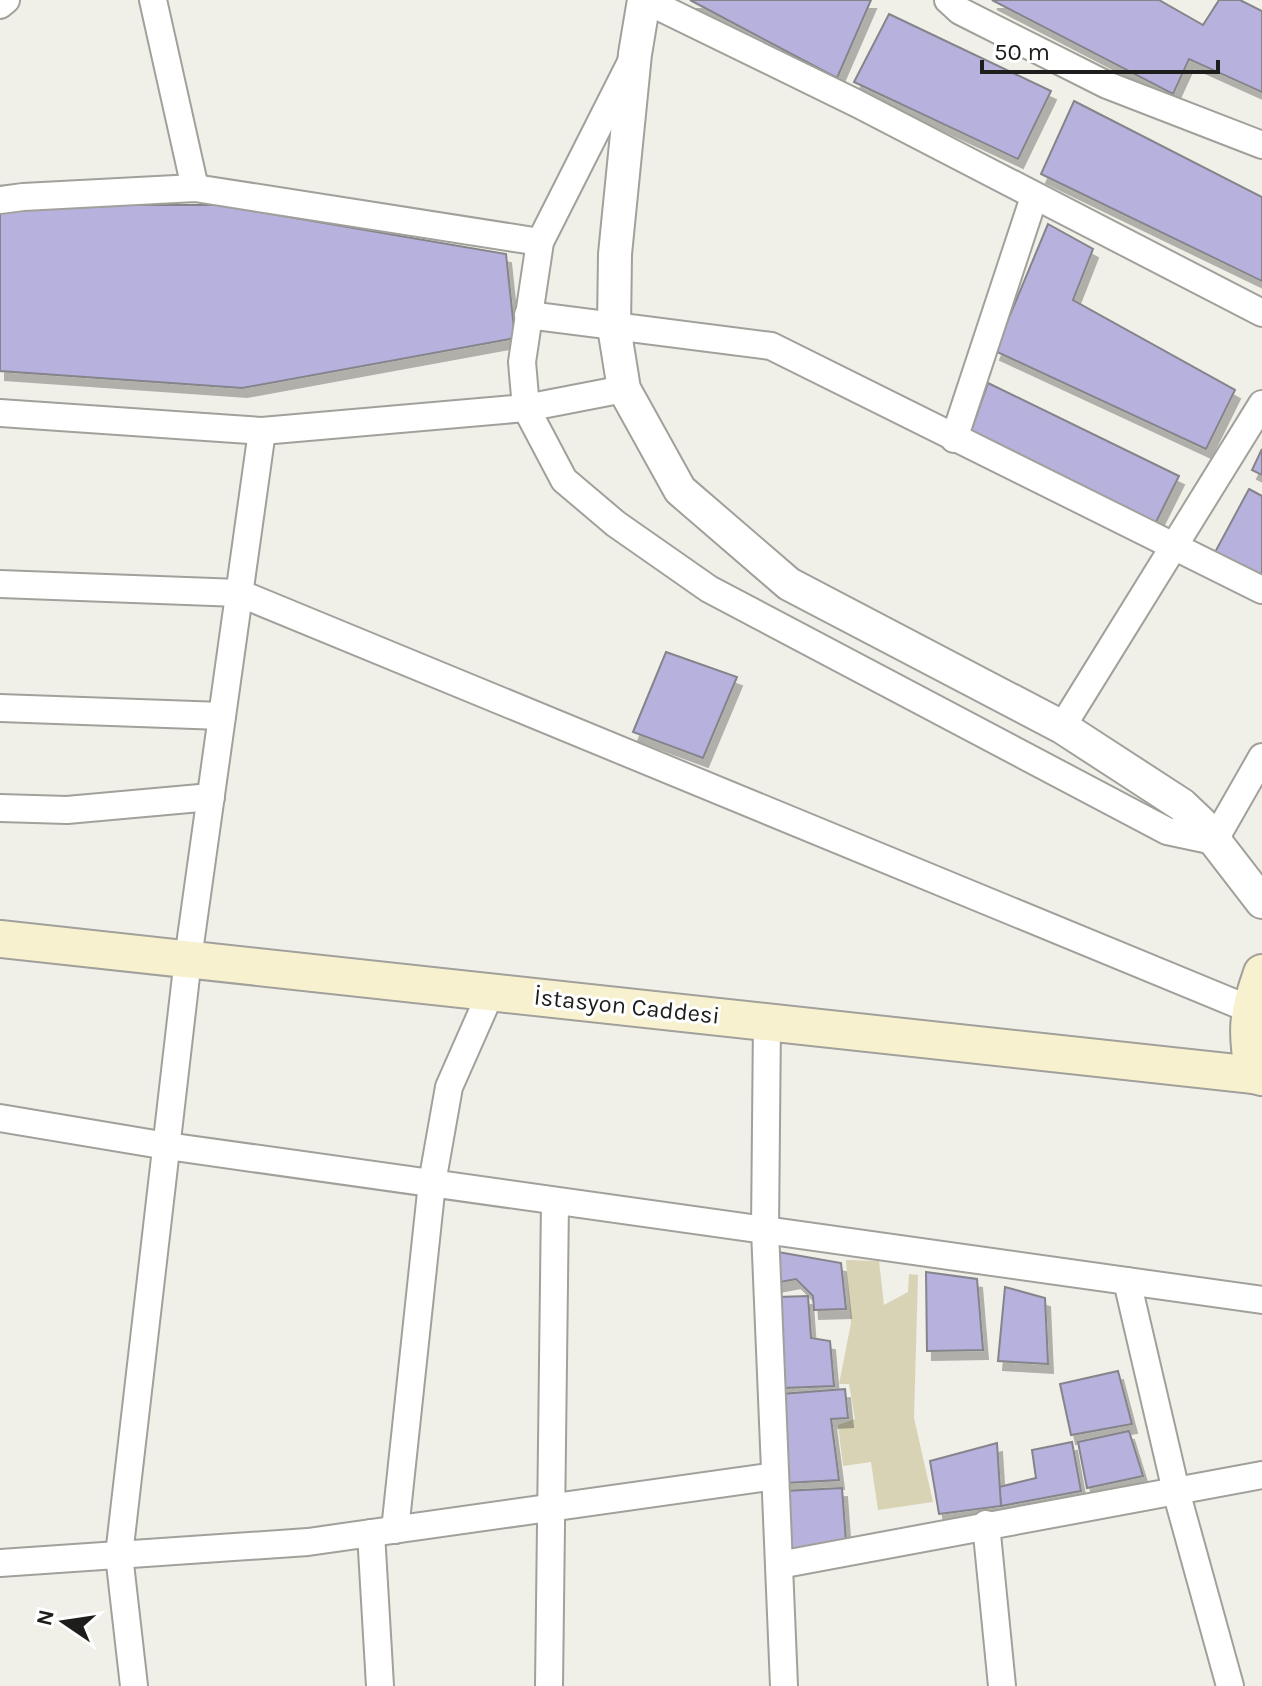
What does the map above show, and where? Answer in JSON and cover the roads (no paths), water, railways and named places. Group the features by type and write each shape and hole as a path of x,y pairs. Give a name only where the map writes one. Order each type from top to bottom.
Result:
{"main road":[{"name":"İstasyon Caddesi","path":"0,939 1258,1076"},
{"path":"1258,1076 1248,1042 1249,1009 1262,973"}],"street":[{"path":"0,5 6,0"},
{"path":"153,0 195,188"},
{"path":"1262,313 856,103 644,0 635,54 615,254 614,327 624,389 680,490 789,584 1062,727 1182,805 1201,823 1262,902"},
{"path":"948,0 960,11 1107,85 1262,145"},
{"path":"635,54 540,242 522,362 526,408 564,480 616,524 709,589 1167,831 1214,841"},
{"path":"0,200 195,188 540,242"},
{"path":"954,439 1034,197"},
{"path":"528,315 771,346 1262,590"},
{"path":"0,413 262,431 526,408 624,389"},
{"path":"1062,727 1262,404"},
{"path":"134,1686 119,1555 188,959 262,431"},
{"path":"0,584 239,593 1249,1009"},
{"path":"0,708 222,716"},
{"path":"1214,841 1262,757"},
{"path":"0,808 67,810 211,797"},
{"path":"380,1686 383,1532 432,1183 449,1087 491,992"},
{"path":"767,1021 765,1230 784,1686"},
{"path":"0,1118 167,1146 1262,1300"},
{"path":"549,1686 555,1201"},
{"path":"1127,1281 1176,1491 1230,1686"},
{"path":"779,1565 1262,1475"},
{"path":"0,1563 308,1542 775,1476"},
{"path":"986,1524 1002,1686"}]}
